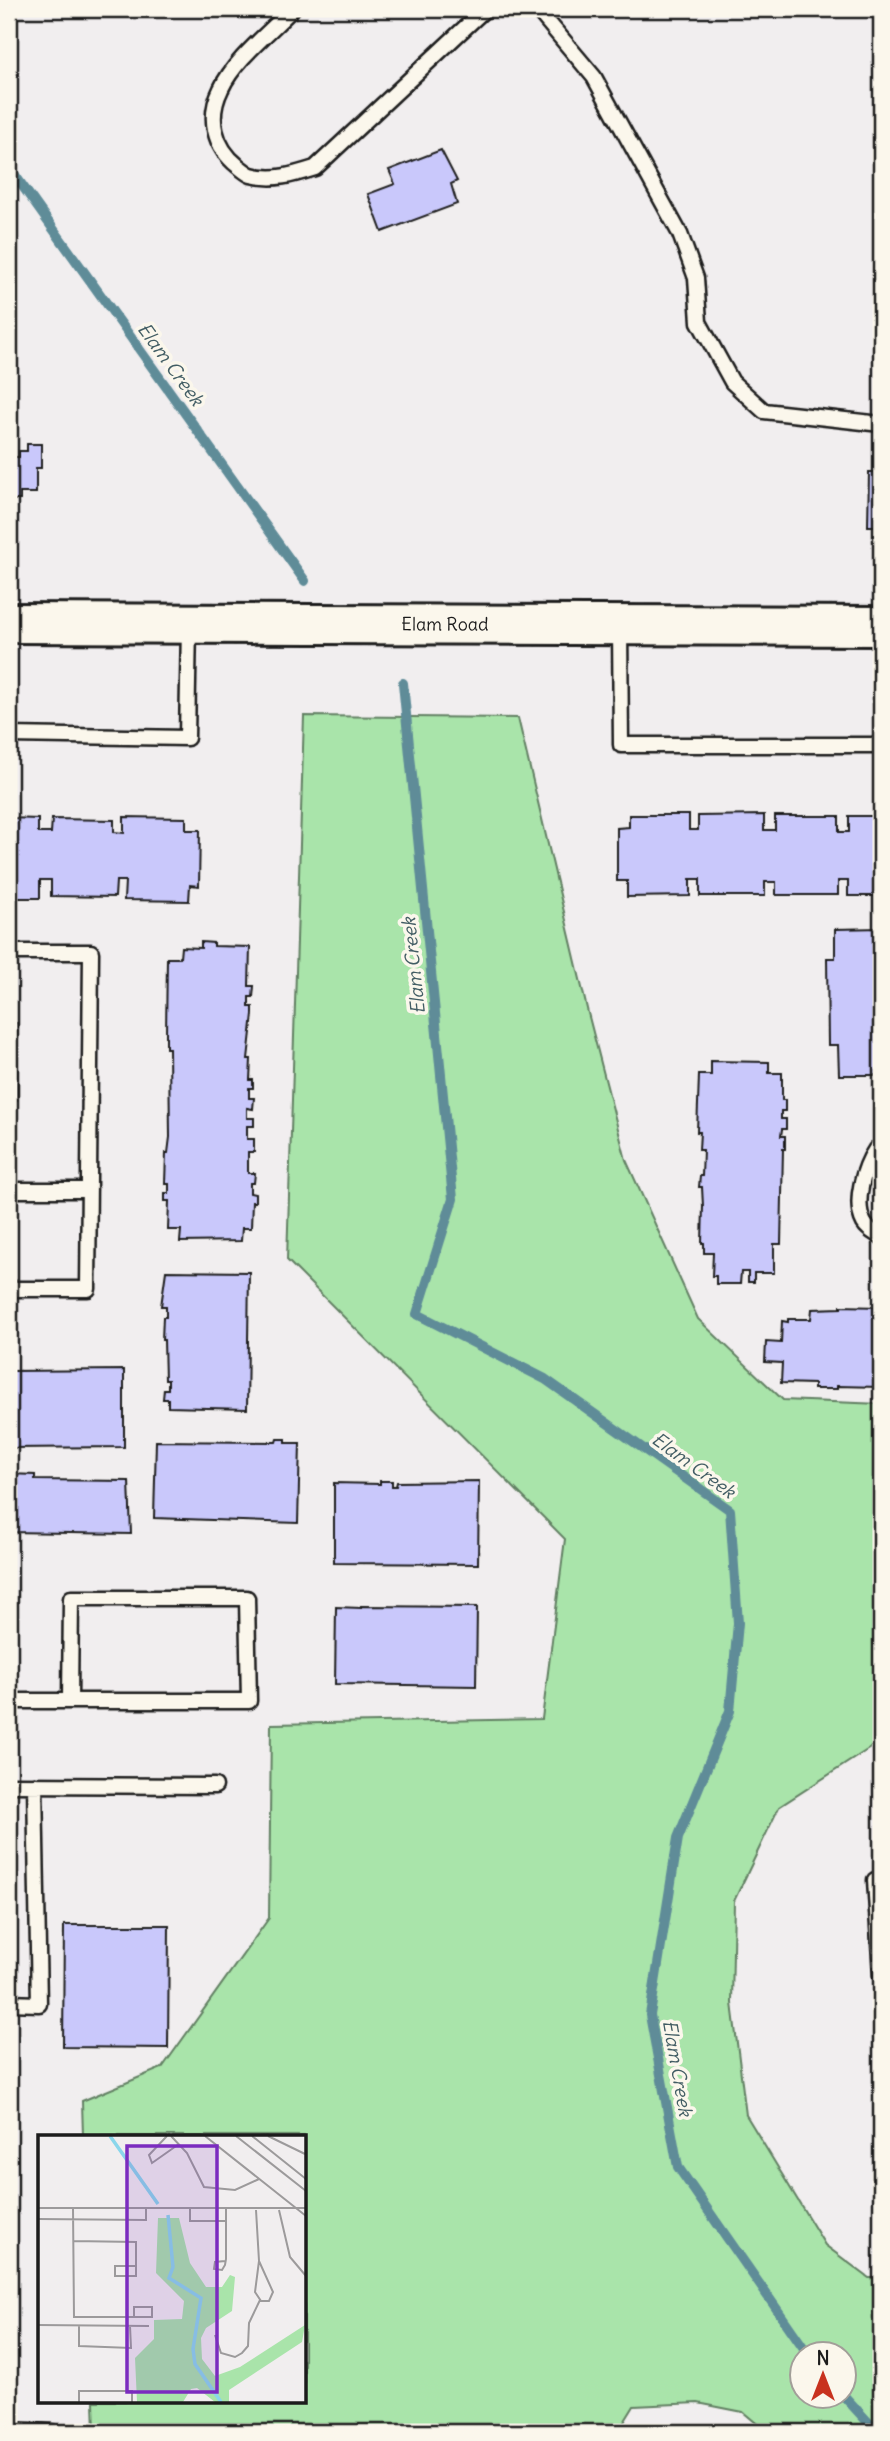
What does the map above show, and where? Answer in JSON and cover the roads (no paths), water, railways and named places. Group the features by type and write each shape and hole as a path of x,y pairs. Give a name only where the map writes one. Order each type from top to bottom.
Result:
{"main road":[{"name":"Elam Road","path":"9,623 881,626"}],"lane":[{"path":"292,9 236,66 221,88 215,107 215,131 223,152 248,174 286,177 315,168 485,9"},
{"path":"537,9 594,77 680,234 696,278 699,322 732,382 764,411 881,424"},
{"path":"9,735 187,738 189,624"},
{"path":"620,625 621,745 881,745"},
{"path":"9,952 91,952 88,1289 9,1289"},
{"path":"881,1148 876,1149 868,1161 860,1205 864,1223 881,1237"},
{"path":"9,1190 89,1190"},
{"path":"9,1701 69,1701 249,1701 247,1598 71,1598 69,1701"},
{"path":"9,1785 215,1786"},
{"path":"9,2003 39,2004 35,1785"},
{"path":"875,1880 881,1975"},
{"path":"9,2430 51,2432"}],"waterway":[{"name":"Elam Creek","path":"9,167 305,581"},
{"name":"Elam Creek","path":"403,683 453,1199 417,1314 545,1379 730,1510 738,1623 730,1711 678,1838 650,2015 678,2167 798,2340"},
{"name":"Elam Creek","path":"857,2410 877,2432"}]}
